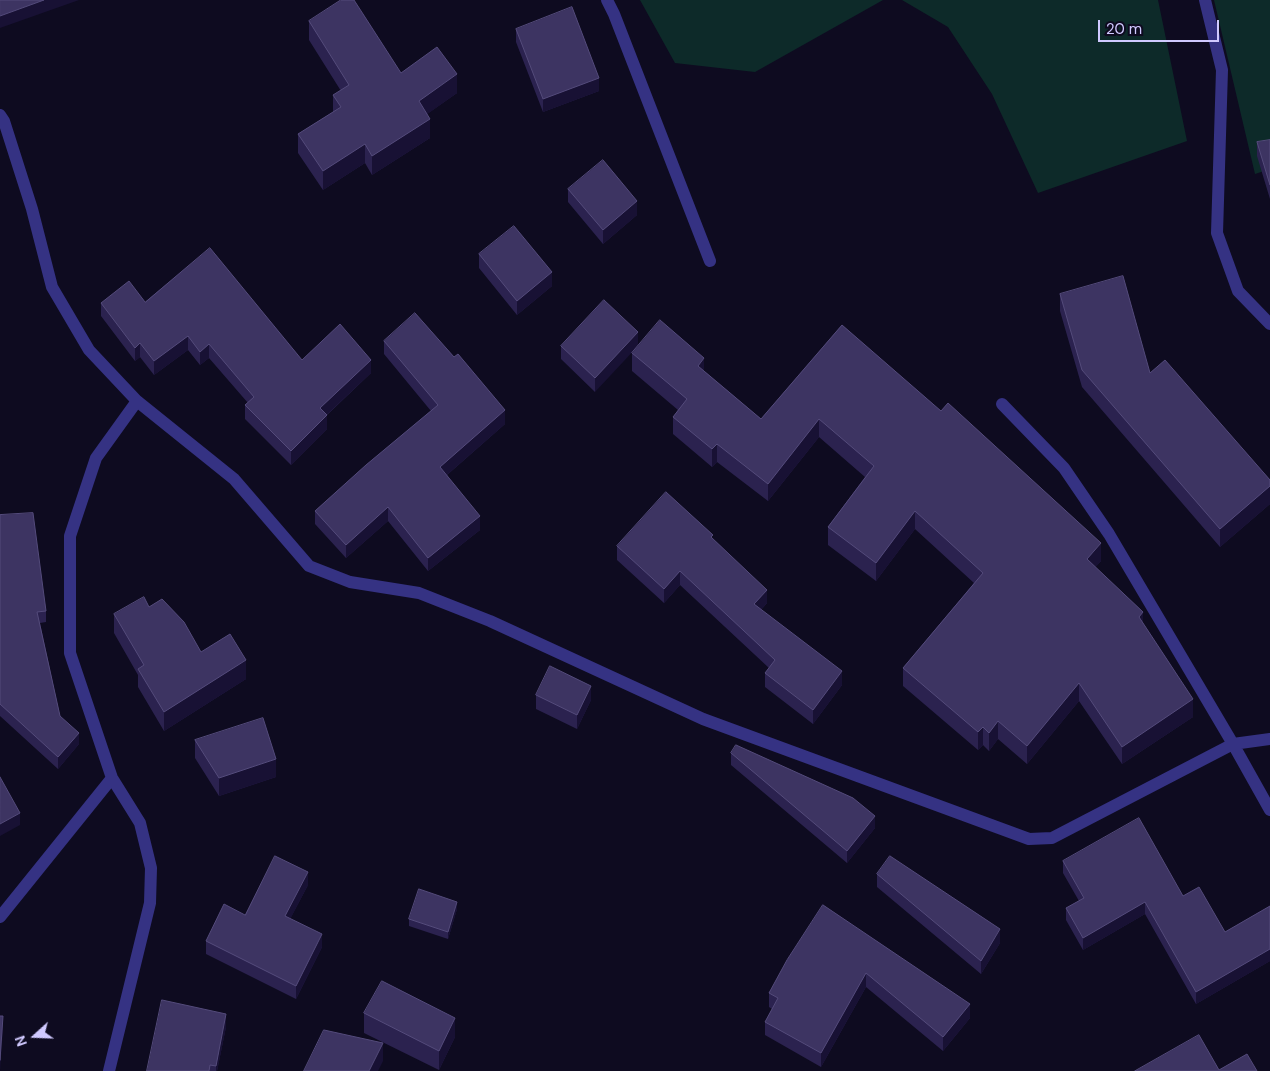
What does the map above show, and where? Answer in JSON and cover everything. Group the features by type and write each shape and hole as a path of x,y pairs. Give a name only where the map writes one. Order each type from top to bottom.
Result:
{"street":[{"path":"607,0 710,261"},
{"path":"1205,0 1222,70 1217,233 1238,291 1270,324"},
{"path":"0,115 4,121 32,209 52,287 89,350 136,401 234,480 309,566 350,582 419,593 490,621 702,719 1029,839 1052,838 1234,744 1270,739"},
{"path":"109,1071 150,903 151,868 140,823 112,778 70,653 70,536 96,458 136,401"},
{"path":"1002,404 1064,468 1109,534 1234,744 1270,810"},
{"path":"0,917 112,778"}],"green space":[{"path":"640,0 883,0 755,72 675,63"},
{"path":"902,0 1158,0 1187,141 1038,193 992,94 948,27"},
{"path":"1214,0 1270,0 1270,169 1255,174"}],"building":[{"path":"0,0 44,0 0,16"},
{"path":"341,0 354,0 401,73 437,47 457,74 419,101 430,119 372,156 365,144 323,171 298,134 341,107 333,95 349,85 309,21"},
{"path":"572,7 599,78 543,99 516,29"},
{"path":"1270,140 1270,185 1257,142"},
{"path":"603,160 637,201 603,230 568,189"},
{"path":"514,226 552,272 517,301 479,254"},
{"path":"210,248 302,360 340,324 371,360 320,408 327,415 291,451 245,405 254,397 209,344 200,352 188,336 154,361 140,343 135,348 101,303 129,281 145,302"},
{"path":"1123,276 1150,373 1165,360 1270,480 1270,486 1220,529 1082,370 1060,294"},
{"path":"604,300 638,332 595,378 561,346"},
{"path":"415,313 454,357 458,354 505,410 440,467 480,516 428,558 388,507 346,545 315,511 366,465 438,405 384,341"},
{"path":"660,320 704,358 698,366 761,419 842,325 941,411 948,403 1101,543 1087,559 1143,612 1139,617 1193,699 1122,747 1079,683 1027,746 998,721 989,733 983,727 978,732 903,668 983,573 915,511 876,563 828,527 874,466 819,419 768,484 717,444 712,449 673,417 687,399 632,353"},
{"path":"666,492 713,535 711,537 767,590 754,604 842,671 813,710 765,673 775,660 680,571 664,589 617,546"},
{"path":"33,513 46,611 37,612 60,716 79,733 58,757 0,704 0,515"},
{"path":"144,597 149,607 162,599 184,622 201,652 230,634 246,660 164,712 138,669 144,665 114,614"},
{"path":"550,666 591,686 577,715 536,695"},
{"path":"263,718 276,759 219,778 195,740"},
{"path":"736,745 853,798 875,816 847,851 731,753"},
{"path":"0,777 20,813 0,824"},
{"path":"1139,818 1183,896 1199,887 1225,932 1270,906 1270,949 1196,992 1145,902 1083,938 1066,908 1084,898 1063,861"},
{"path":"275,856 308,872 285,916 322,934 296,986 206,941 224,904 245,915"},
{"path":"890,856 1000,929 981,961 877,874"},
{"path":"419,889 457,902 448,932 409,919"},
{"path":"823,905 970,1004 943,1037 866,973 821,1053 765,1022 778,998 769,993 787,960"},
{"path":"382,981 455,1018 439,1051 364,1013"},
{"path":"162,1000 226,1014 216,1066 210,1065 209,1071 147,1071"},
{"path":"0,1016 3,1016 0,1060"},
{"path":"324,1030 383,1043 369,1071 304,1071"},
{"path":"1199,1035 1219,1070 1247,1054 1257,1071 1135,1071"}]}
